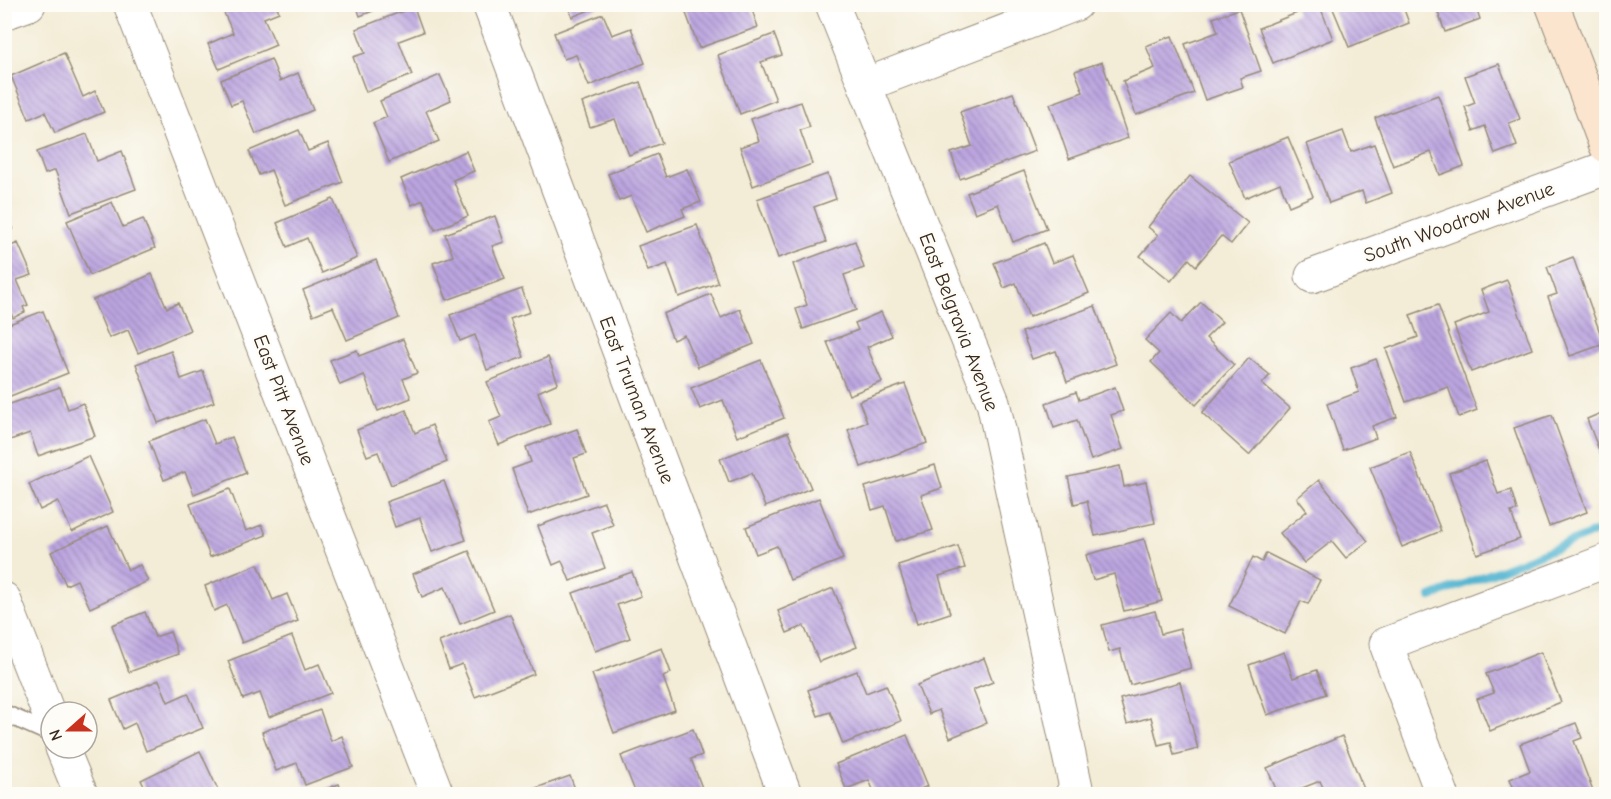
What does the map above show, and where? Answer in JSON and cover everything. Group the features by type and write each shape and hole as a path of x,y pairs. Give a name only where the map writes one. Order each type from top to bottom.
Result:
{"street":[{"path":"4,13 29,4"},
{"name":"East Pitt Avenue","path":"130,4 437,795"},
{"name":"East Truman Avenue","path":"489,4 785,795"},
{"name":"East Belgravia Avenue","path":"832,4 993,402 1075,794"},
{"path":"865,85 1076,4"},
{"path":"1552,4 1606,146"},
{"name":"South Woodrow Avenue","path":"1312,276 1606,168"},
{"path":"1442,795 1386,644 1606,561"},
{"path":"4,599 43,700"},
{"path":"67,760 81,795"}],"lane":[{"path":"4,713 39,729"}],"building":[{"path":"220,4 276,4 279,12 264,18 276,45 219,69 208,44 233,33"},
{"path":"356,4 388,4 388,5 360,16"},
{"path":"568,4 602,4 602,5 572,17"},
{"path":"695,4 750,4 758,27 699,48 684,8"},
{"path":"1294,4 1319,4 1333,39 1273,63 1259,28 1297,13"},
{"path":"1331,4 1402,4 1409,23 1349,47"},
{"path":"1435,4 1475,4 1480,19 1445,32"},
{"path":"414,7 423,32 399,41 412,75 366,92 353,57 365,53 356,29"},
{"path":"1239,9 1261,71 1240,78 1243,87 1205,100 1185,44 1218,32 1213,18"},
{"path":"603,14 612,35 631,28 645,63 589,86 576,55 564,59 554,33"},
{"path":"774,34 782,55 761,62 776,100 740,114 718,55"},
{"path":"1172,36 1194,93 1136,115 1123,81 1155,68 1146,46"},
{"path":"64,53 83,97 95,91 104,112 55,133 45,112 29,119 11,76"},
{"path":"271,59 280,81 298,73 313,110 256,134 242,101 231,105 221,80"},
{"path":"1102,62 1128,138 1069,159 1050,104 1083,92 1075,71"},
{"path":"1499,64 1520,119 1509,123 1517,146 1495,154 1485,126 1473,131 1465,107 1475,103 1465,76"},
{"path":"440,75 451,100 426,111 439,141 389,162 373,123 387,117 380,101"},
{"path":"640,82 662,143 629,155 615,119 590,127 582,103"},
{"path":"1013,93 1035,151 960,179 951,153 972,146 960,112"},
{"path":"1438,95 1464,166 1440,175 1431,152 1393,166 1375,118"},
{"path":"801,102 810,127 800,130 812,164 753,186 740,147 759,141 751,119"},
{"path":"299,130 308,151 328,143 343,182 285,205 271,170 259,175 249,151"},
{"path":"1343,131 1351,152 1374,144 1392,193 1366,203 1362,191 1329,203 1307,144"},
{"path":"87,134 97,161 122,151 136,189 71,213 55,170 45,174 37,152"},
{"path":"1288,137 1313,196 1289,206 1280,183 1245,198 1229,161"},
{"path":"466,151 474,171 453,180 468,216 435,230 423,200 412,205 401,179"},
{"path":"657,154 666,177 687,169 701,202 682,209 685,216 646,232 631,196 619,201 608,174"},
{"path":"1024,171 1047,229 1013,242 998,204 975,213 967,193"},
{"path":"828,174 836,199 814,207 826,242 778,258 757,199"},
{"path":"1190,176 1248,223 1231,244 1221,236 1196,266 1189,259 1171,281 1140,256 1158,235 1148,227"},
{"path":"333,199 357,258 322,273 307,238 287,247 277,223"},
{"path":"112,202 123,227 143,219 155,248 90,275 67,221"},
{"path":"4,208 13,229 4,232"},
{"path":"495,216 504,242 492,246 505,279 447,300 433,263 453,256 445,234"},
{"path":"697,225 718,283 679,297 667,264 648,271 638,246"},
{"path":"855,241 864,268 844,275 856,310 803,329 796,309 807,305 793,264"},
{"path":"18,243 32,275 17,280 28,305 23,307 25,312 13,318 10,311 4,313 4,245 6,248"},
{"path":"1044,243 1052,263 1073,255 1089,293 1029,317 1016,283 1004,288 994,263"},
{"path":"1573,257 1604,344 1570,356 1548,297 1557,294 1547,267"},
{"path":"376,260 399,318 347,340 333,307 313,315 303,290"},
{"path":"152,274 167,308 178,303 190,330 138,353 128,330 109,338 93,300"},
{"path":"1507,280 1532,349 1471,372 1454,325 1489,312 1481,290"},
{"path":"522,289 530,312 510,319 524,357 487,370 475,335 460,341 450,315"},
{"path":"711,294 721,318 740,309 754,344 698,367 684,335 673,340 663,314"},
{"path":"1201,302 1222,322 1206,338 1234,365 1196,405 1151,362 1159,353 1145,340 1171,313 1181,323"},
{"path":"1438,305 1477,410 1459,417 1448,387 1406,402 1386,349 1418,337 1410,315"},
{"path":"1095,306 1116,364 1067,382 1056,351 1032,359 1022,332"},
{"path":"43,311 68,373 8,397 4,387 4,326"},
{"path":"881,312 892,336 867,347 882,382 849,395 827,342 858,330 855,323"},
{"path":"403,339 417,373 403,379 411,398 378,411 364,375 340,385 330,360 357,350 359,356"},
{"path":"171,351 181,379 203,371 214,402 158,423 136,364"},
{"path":"548,357 558,383 538,392 550,424 499,445 489,422 501,417 487,382"},
{"path":"1249,358 1270,375 1262,384 1290,408 1249,455 1202,413"},
{"path":"1376,359 1397,417 1372,426 1376,438 1343,450 1327,404 1359,392 1351,368"},
{"path":"761,360 784,418 737,437 723,400 700,409 691,388"},
{"path":"905,384 927,443 861,467 848,430 867,422 859,401"},
{"path":"60,387 68,409 83,403 95,436 38,456 30,433 10,440 4,424 4,406"},
{"path":"1115,387 1123,411 1111,415 1123,449 1091,460 1077,420 1054,428 1046,403 1076,392 1079,400"},
{"path":"406,410 415,433 432,425 447,462 391,485 378,452 367,456 357,430"},
{"path":"1606,411 1606,468 1587,419"},
{"path":"1552,415 1587,512 1549,526 1514,428"},
{"path":"205,419 215,444 232,437 246,473 194,494 185,472 164,480 149,441"},
{"path":"577,429 586,454 574,458 587,494 528,515 512,469 531,462 526,447"},
{"path":"788,432 811,488 765,507 752,473 729,482 720,459"},
{"path":"1410,452 1441,531 1402,547 1370,467"},
{"path":"88,456 113,512 72,532 58,501 40,510 29,484"},
{"path":"1486,461 1498,494 1511,490 1517,510 1511,512 1520,539 1477,554 1449,473"},
{"path":"935,465 942,488 921,495 933,530 896,541 885,506 872,510 865,487"},
{"path":"1120,466 1124,487 1146,482 1155,523 1095,536 1087,501 1074,504 1068,477"},
{"path":"1319,480 1368,541 1346,558 1332,541 1304,563 1280,533 1307,511 1297,498"},
{"path":"444,481 466,540 432,552 420,518 395,527 386,502"},
{"path":"230,489 246,531 262,525 266,535 210,557 190,504"},
{"path":"819,498 843,559 790,580 777,546 756,554 746,527"},
{"path":"604,502 613,525 592,533 605,568 570,581 562,561 553,565 538,526"},
{"path":"108,526 128,570 140,565 148,581 90,608 77,580 66,585 51,552"},
{"path":"1144,539 1162,601 1124,611 1114,574 1093,580 1086,555"},
{"path":"958,546 965,568 939,576 950,613 917,624 898,565"},
{"path":"469,551 494,610 460,624 445,587 422,597 413,574"},
{"path":"1266,553 1320,580 1308,604 1301,601 1285,634 1229,606 1253,557 1262,562"},
{"path":"258,564 273,600 287,594 298,621 242,643 227,605 214,611 205,586"},
{"path":"632,572 641,596 617,605 630,638 595,651 573,593"},
{"path":"833,588 857,647 819,662 804,626 787,633 778,611"},
{"path":"1155,611 1161,634 1180,629 1191,668 1130,685 1120,649 1109,652 1102,625"},
{"path":"145,612 155,637 170,632 178,654 129,672 112,625"},
{"path":"510,614 534,674 475,697 462,664 449,669 439,642"},
{"path":"292,636 305,670 319,664 331,693 269,717 260,693 243,699 228,661"},
{"path":"662,648 671,673 663,677 675,710 614,733 592,674"},
{"path":"1284,652 1293,678 1317,670 1326,694 1267,715 1249,665"},
{"path":"1541,652 1561,702 1490,731 1477,699 1494,693 1486,674"},
{"path":"984,658 993,682 973,690 986,723 950,738 939,710 929,714 917,685"},
{"path":"857,671 866,693 886,685 901,721 843,744 830,712 818,716 808,690"},
{"path":"159,680 168,702 188,693 203,728 146,751 135,723 123,729 111,700"},
{"path":"1180,682 1198,749 1174,755 1171,742 1158,745 1151,717 1127,724 1120,699"},
{"path":"320,710 331,741 342,736 353,767 305,785 297,763 276,771 262,732"},
{"path":"1576,723 1582,738 1574,741 1594,794 1516,794 1510,779 1530,771 1520,744"},
{"path":"693,729 702,755 691,759 704,793 636,794 621,756"},
{"path":"907,735 928,786 908,794 875,794 869,780 846,789 836,764"},
{"path":"1342,736 1366,794 1326,794 1320,781 1287,794 1278,794 1267,768"},
{"path":"200,751 220,794 166,794 165,792 148,794 141,780"},
{"path":"570,776 577,794 519,794"},
{"path":"339,784 343,794 313,794"}],"waterway":[{"path":"1431,597 1606,528"}]}
